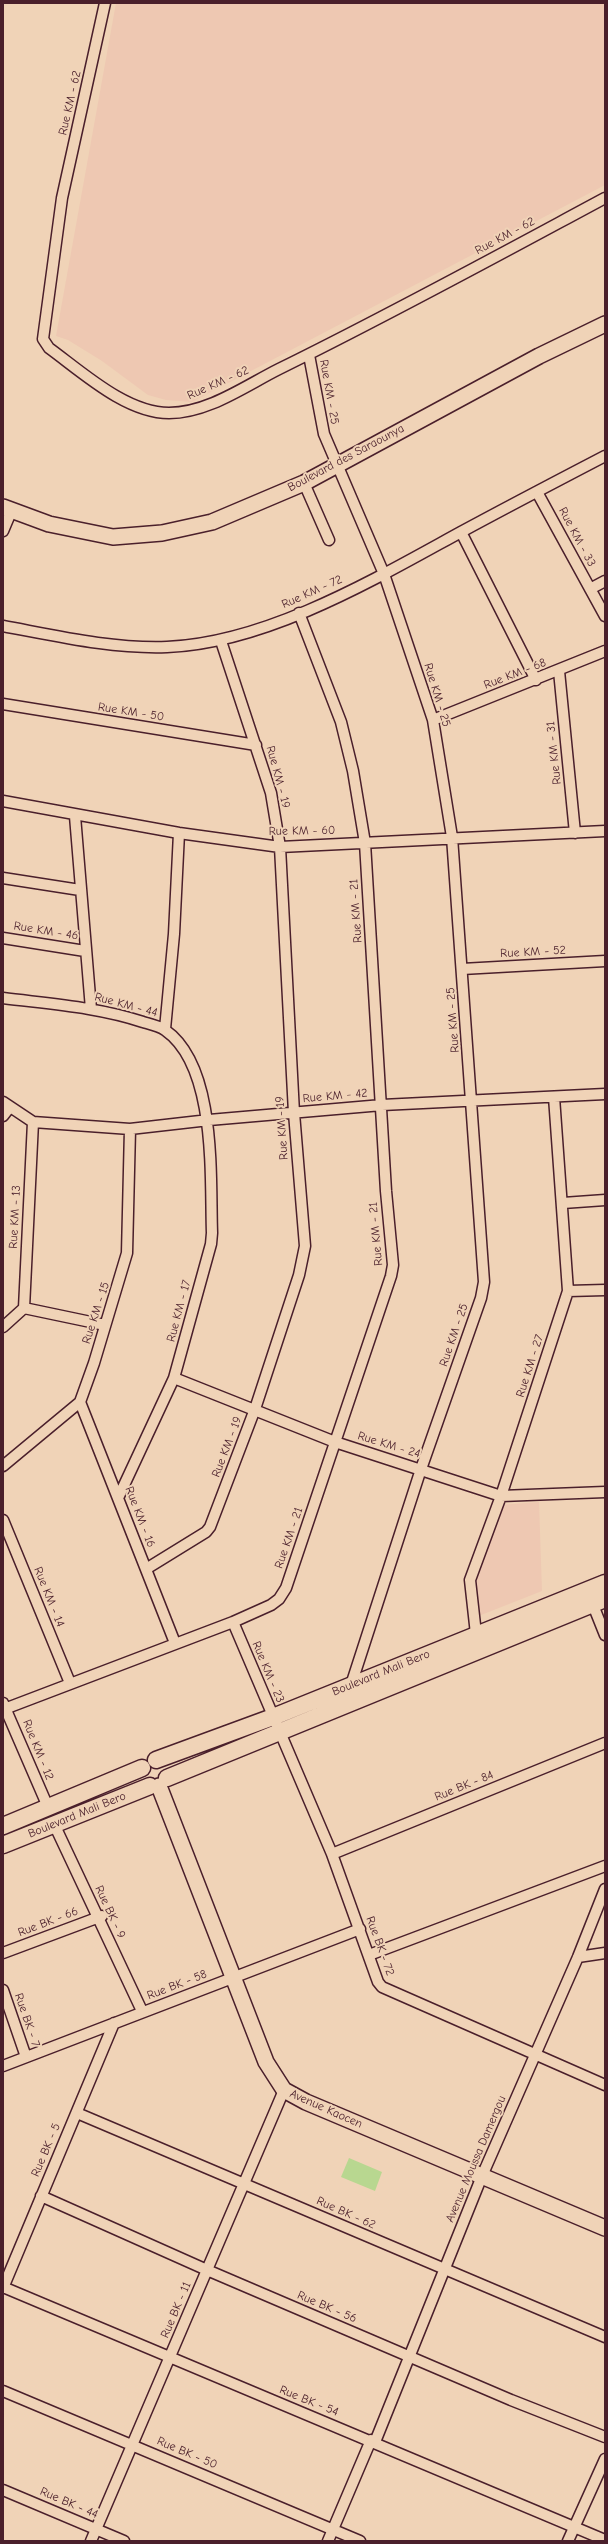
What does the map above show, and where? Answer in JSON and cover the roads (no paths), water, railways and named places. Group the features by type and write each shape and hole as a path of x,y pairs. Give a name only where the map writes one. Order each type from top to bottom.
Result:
{"main road":[{"name":"Boulevard Mali Bero","path":"3,1826 142,1768 149,1761 156,1760 273,1717 402,1665 433,1662 595,1598 605,1583"},
{"name":"Boulevard Mali Bero","path":"3,1845 159,1783 411,1679 433,1662 476,1634 595,1598"},
{"path":"402,1665 410,1670 411,1679"},
{"path":"142,1768 141,1777 159,1783 166,1766 156,1760"}],"street":[{"name":"Rue KM - 62","path":"106,3 62,198 43,339 45,344 122,400 143,409 168,413 202,407 309,355 605,198"},
{"name":"Boulevard des Saraounya","path":"7,509 79,531 132,537 162,533 212,522 304,483 539,356 605,324"},
{"name":"Rue KM - 25","path":"309,355 324,434 384,574 433,720 452,837 483,1290 421,1469 351,1685"},
{"name":"Rue KM - 72","path":"3,626 118,646 167,647 221,641 299,613 384,574 605,456"},
{"path":"304,483 329,540"},
{"name":"Rue KM - 33","path":"537,492 605,616"},
{"path":"3,531 7,509"},
{"path":"461,532 536,680"},
{"path":"590,589 605,582"},
{"name":"Rue KM - 21","path":"5,1706 233,1622 271,1605 279,1599 286,1588 392,1271 365,843 353,771 341,722 299,613"},
{"name":"Rue KM - 19","path":"146,1569 206,1532 210,1527 255,1409 304,1260 305,1246 294,1113 280,847 272,794 221,641"},
{"name":"Rue KM - 68","path":"433,720 559,671 605,650"},
{"name":"Rue KM - 31","path":"559,671 575,833"},
{"name":"Rue KM - 50","path":"3,704 256,745"},
{"name":"Rue KM - 60","path":"3,801 75,816 178,833 280,847 452,837 605,831"},
{"path":"75,816 84,951 91,1009"},
{"path":"165,1029 174,934 178,833"},
{"path":"3,878 80,890"},
{"name":"Rue KM - 46","path":"3,938 84,951"},
{"name":"Rue KM - 52","path":"462,969 605,961"},
{"name":"Rue KM - 44","path":"3,998 91,1009 126,1016 165,1029 179,1043 193,1067 209,1120"},
{"name":"Rue KM - 42","path":"7,1104 33,1122 130,1129 209,1120 382,1105 605,1094"},
{"name":"Rue KM - 27","path":"476,1634 469,1585 501,1496 568,1291 563,1203 554,1097"},
{"path":"3,1116 7,1104"},
{"name":"Rue KM - 17","path":"119,1496 174,1378 212,1233 209,1120"},
{"name":"Rue KM - 13","path":"24,1308 33,1122"},
{"name":"Rue KM - 15","path":"80,1402 127,1253 130,1129"},
{"path":"563,1203 605,1200"},
{"path":"568,1291 605,1290"},
{"path":"3,1327 24,1308 105,1325"},
{"name":"Rue KM - 24","path":"174,1378 335,1442 501,1496 605,1492"},
{"path":"3,1466 80,1402"},
{"name":"Rue KM - 16","path":"80,1402 119,1496 175,1643"},
{"name":"Rue KM - 14","path":"3,1520 70,1683"},
{"path":"595,1598 605,1635"},
{"name":"Rue KM - 23","path":"233,1622 280,1732"},
{"name":"Rue KM - 12","path":"5,1706 48,1807"},
{"name":"Rue BK - 72","path":"280,1732 332,1854 378,1982 389,1992 605,2085"},
{"name":"Rue BK - 84","path":"332,1854 605,1743"},
{"name":"Avenue Kaocen","path":"159,1783 266,2062 284,2090 306,2102 605,2228"},
{"name":"Rue BK - 9","path":"54,1824 100,1916 142,2012"},
{"path":"369,1955 605,1866"},
{"name":"Avenue Moussa Damergou","path":"328,2541 373,2441 482,2176 578,1958 605,1889"},
{"name":"Rue BK - 66","path":"3,1953 100,1916"},
{"name":"Rue BK - 58","path":"3,2066 360,1929"},
{"path":"578,1958 605,1953"},
{"name":"Rue BK - 7","path":"3,1990 26,2057"},
{"name":"Rue BK - 5","path":"3,2287 114,2023"},
{"name":"Rue BK - 11","path":"91,2541 284,2090"},
{"name":"Rue BK - 62","path":"77,2113 605,2337"},
{"name":"Rue BK - 56","path":"41,2196 207,2270 511,2400 605,2437"},
{"name":"Rue BK - 54","path":"3,2287 169,2358 373,2441 605,2540"},
{"name":"Rue BK - 50","path":"3,2391 133,2444 360,2541"},
{"path":"568,2541 605,2459"},
{"name":"Rue BK - 44","path":"3,2490 124,2541"}]}
